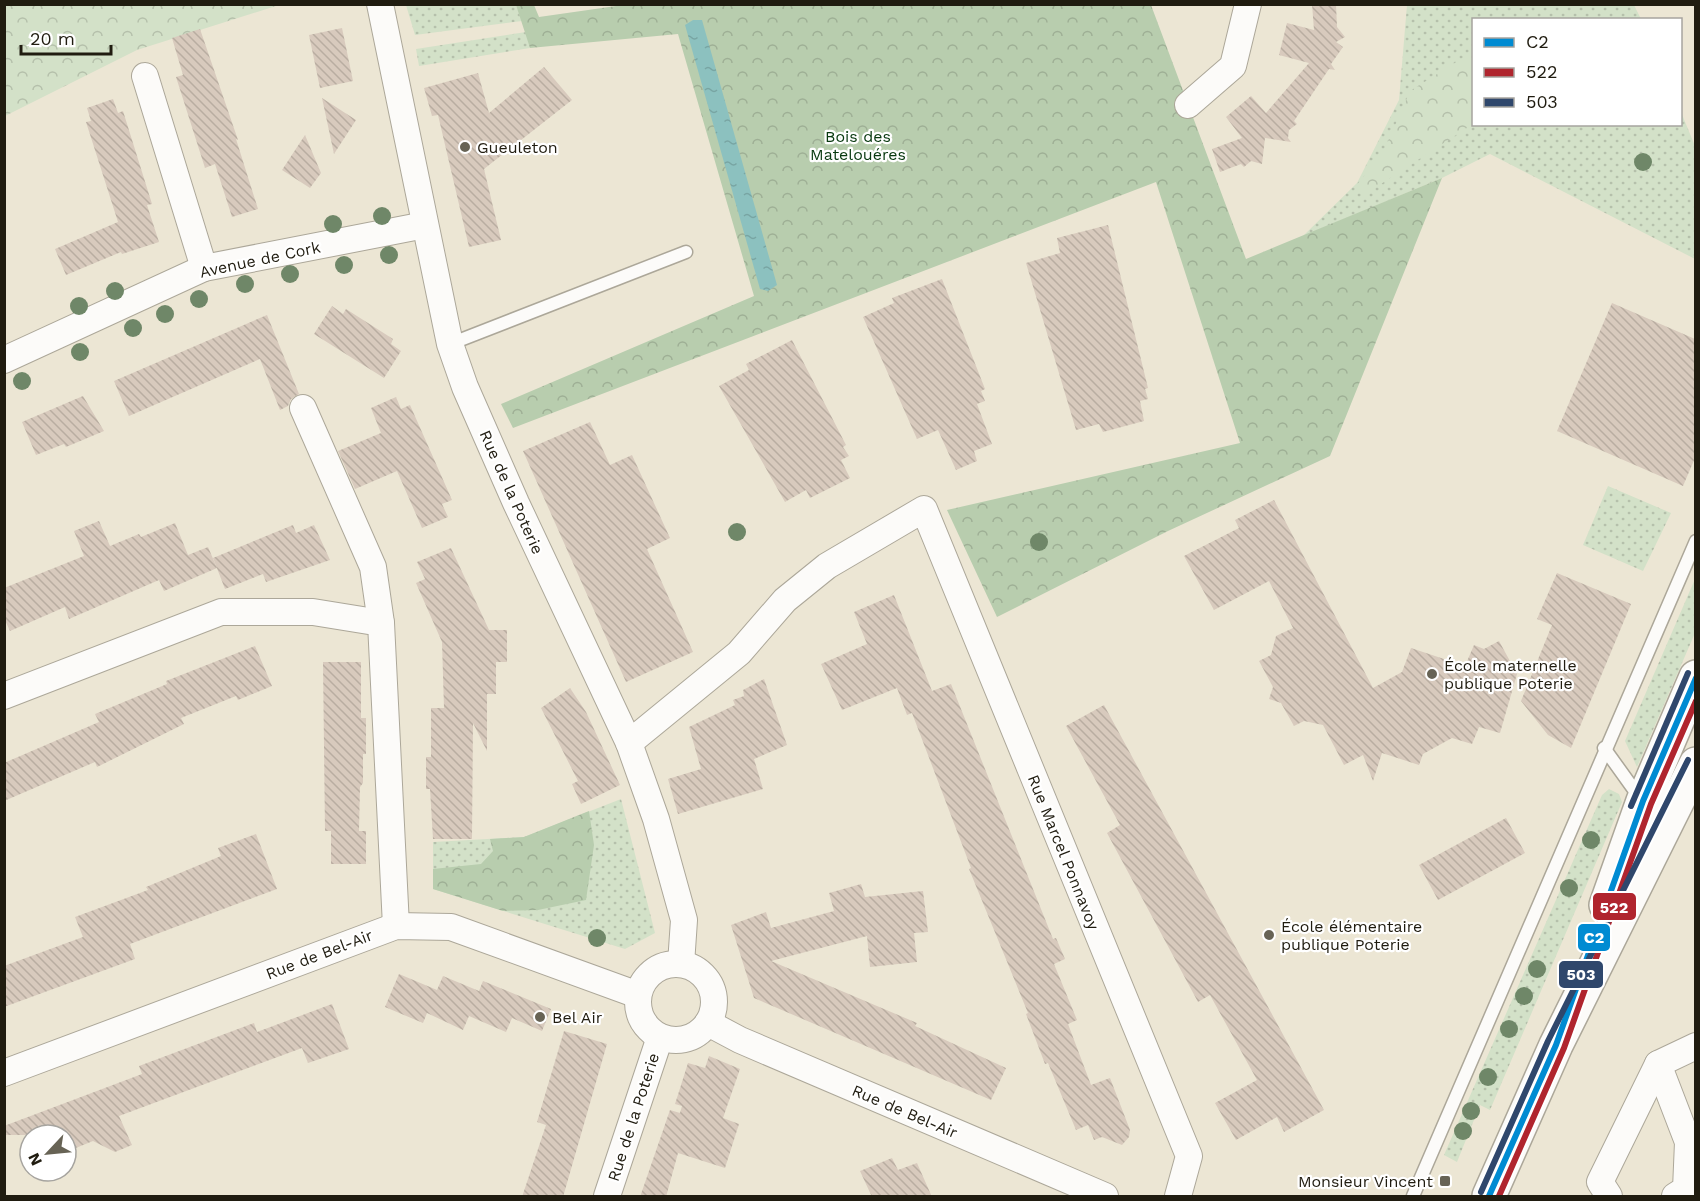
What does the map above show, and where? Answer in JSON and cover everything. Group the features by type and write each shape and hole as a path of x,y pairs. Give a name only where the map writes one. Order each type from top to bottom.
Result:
{"main road":[{"path":"1556,1045 1642,801 1695,677"},
{"path":"1490,1197 1556,1045 1695,764"}],"street":[{"name":"Rue de la Poterie","path":"380,4 450,344 465,387 516,503 628,743 656,819 684,920 681,964"},
{"path":"1188,105 1233,66 1248,4"},
{"path":"145,76 204,268"},
{"name":"Avenue de Cork","path":"4,360 204,268 425,225"},
{"path":"303,408 374,567 381,623 396,926"},
{"name":"Rue Marcel Ponnavoy","path":"628,743 739,653 785,600 827,566 924,509 1189,1156 1178,1197"},
{"path":"4,696 221,612 313,612 381,623"},
{"name":"Rue de Bel-Air","path":"4,1073 396,926 450,927 638,995"},
{"path":"669,964 681,964 704,975 711,986 713,1011 708,1023 701,1031 681,1040 660,1037 642,1020 638,995 649,975 669,964"},
{"name":"Rue de Bel-Air","path":"708,1023 740,1040 1105,1197"},
{"name":"Rue de la Poterie","path":"607,1197 660,1037"},
{"path":"1610,1197 1600,1182 1658,1064 1695,1046"},
{"path":"1658,1064 1688,1142 1686,1189 1675,1197"}],"lane":[{"path":"450,344 686,252"},
{"path":"1413,1197 1604,748 1695,541"},
{"path":"1604,748 1642,801"}],"green space":[{"name":"Bois des Matelouéres","path":"630,4 1151,5 1246,259 1442,178 1330,456 1168,531 997,617 947,510 1240,443 1156,182 513,428 501,404 754,296 678,34 530,48 516,5 534,5 539,17"},
{"path":"4,5 279,5 137,50 5,116"},
{"path":"406,5 516,5 522,21 415,35"},
{"path":"1407,5 1634,5 1640,18 1472,18 1472,126 1682,126 1682,114 1695,146 1695,259 1490,154 1442,178 1303,236 1357,183 1399,100"},
{"path":"526,32 530,48 419,66 416,49"},
{"path":"1469,54 1472,60 1472,125 1364,195 1355,187 1383,153 1410,91"},
{"path":"1608,486 1671,513 1643,571 1583,545"},
{"path":"1695,579 1695,633 1637,767 1625,741"},
{"path":"1609,789 1619,794 1622,802 1490,1110 1480,1105 1457,1162 1444,1155 1602,795"},
{"path":"621,799 655,933 625,949 433,889 433,842 524,837"},
{"path":"589,811 594,845 586,900 538,910 503,911 433,889 433,869 481,864 493,851 490,839 524,837"}],"water":[{"path":"693,20 702,20 777,285 768,291 760,289 685,25"}],"building":[{"path":"1312,4 1336,4 1337,27 1345,37 1336,42 1343,47 1331,64 1335,70 1329,69 1294,121 1297,124 1289,130 1288,138 1291,142 1265,138 1262,164 1251,161 1244,167 1241,164 1220,172 1212,149 1242,138 1226,117 1251,96 1266,113 1309,63 1279,55 1287,23 1314,30"},
{"path":"342,28 353,81 320,88 309,35"},
{"path":"200,29 238,140 236,139 258,209 232,217 215,164 205,168 176,77 183,75 172,38"},
{"path":"544,67 572,100 484,169 501,240 469,247 438,115 432,116 424,88 478,73 489,113"},
{"path":"322,98 356,120 334,154"},
{"path":"113,99 118,113 123,111 152,204 147,205 159,242 122,254 121,252 66,275 55,249 118,222 86,122 91,121 87,108"},
{"path":"305,135 321,173 310,188 282,170"},
{"path":"1108,225 1148,388 1145,389 1148,399 1140,401 1144,421 1103,432 1099,424 1076,430 1026,263 1060,253 1057,238"},
{"path":"942,279 985,389 981,391 985,401 977,404 992,444 974,451 977,461 956,470 938,430 917,439 863,317 894,303 892,298"},
{"path":"1612,303 1695,339 1695,458 1683,486 1557,431"},
{"path":"332,306 343,314 346,309 393,339 391,344 401,351 384,378 314,334"},
{"path":"267,315 299,394 291,399 288,406 280,410 260,359 129,416 114,381"},
{"path":"792,340 846,445 843,447 849,456 841,460 850,478 810,498 806,490 785,502 719,386 749,370 746,364"},
{"path":"83,396 104,431 66,447 64,444 36,455 22,422"},
{"path":"396,397 401,409 410,405 452,500 442,504 448,517 422,528 397,471 355,489 338,451 381,433 371,408"},
{"path":"590,422 610,465 632,455 670,538 647,549 693,652 626,682 523,451"},
{"path":"1274,500 1373,688 1402,672 1411,648 1465,666 1474,645 1484,649 1499,641 1517,674 1500,733 1479,727 1472,744 1452,738 1423,754 1419,765 1382,753 1373,781 1363,755 1344,765 1323,725 1304,721 1294,726 1281,703 1269,699 1273,687 1259,661 1271,655 1276,636 1293,628 1269,581 1214,610 1184,556 1239,528 1235,520"},
{"path":"99,521 110,546 139,534 141,537 175,523 188,555 208,547 217,568 164,591 159,580 69,619 65,607 10,631 4,618 4,588 84,556 74,531"},
{"path":"293,525 296,533 314,525 330,560 266,582 263,574 225,589 213,558"},
{"path":"451,548 489,630 507,630 507,662 496,662 496,694 487,694 487,751 473,723 472,839 433,839 430,789 426,789 426,757 431,757 431,708 444,708 442,642 416,583 425,579 417,562"},
{"path":"1557,573 1631,604 1571,748 1548,735 1521,701 1552,625 1537,619"},
{"path":"894,595 932,691 951,684 1053,939 1056,938 1065,959 1054,964 1077,1020 1068,1024 1091,1085 1110,1078 1130,1130 1129,1137 1122,1145 1102,1137 1094,1140 1088,1125 1076,1130 1048,1063 1045,1064 1026,1014 1028,1013 969,869 971,868 912,713 907,715 897,688 842,710 821,664 867,644 854,612"},
{"path":"255,646 272,686 238,700 236,696 181,718 184,724 97,767 95,762 4,801 4,763 99,722 95,714 167,684 166,681"},
{"path":"323,662 361,662 361,718 366,718 366,754 363,754 363,783 360,787 359,831 366,831 366,864 331,864 331,831 325,831"},
{"path":"764,679 787,745 754,759 763,789 678,814 668,779 701,769 689,727 735,705 733,700 744,696 743,690"},
{"path":"570,688 586,712 620,785 581,804 572,784 578,781 541,708"},
{"path":"1104,705 1324,1110 1284,1132 1277,1117 1236,1140 1215,1103 1257,1080 1210,995 1198,1002 1107,833 1120,825 1066,726"},
{"path":"1506,818 1525,853 1438,900 1419,865"},
{"path":"256,834 277,889 130,944 135,959 4,1007 4,966 83,937 75,917 148,890 146,887 221,856 218,848"},
{"path":"861,884 865,897 923,891 928,932 914,933 917,962 870,967 867,936 771,961 917,1023 915,1026 1006,1068 991,1100 754,998 731,925 766,912 771,928 834,911 829,893"},
{"path":"399,974 437,990 443,976 479,991 483,981 551,1009 542,1031 512,1018 506,1032 469,1016 463,1030 427,1013 423,1023 385,1007"},
{"path":"332,1004 349,1049 308,1063 302,1048 119,1116 132,1145 115,1152 93,1141 78,1147 78,1123 18,1123 18,1135 4,1135 4,1126 142,1074 139,1066 254,1023 257,1032"},
{"path":"564,1031 607,1044 563,1197 522,1197 546,1125 537,1122"},
{"path":"709,1056 740,1069 723,1118 739,1124 725,1168 678,1153 666,1197 640,1197 670,1110 680,1113 682,1106 675,1104 688,1063 705,1068"},
{"path":"892,1158 898,1170 917,1163 932,1197 872,1197 860,1171"}],"transit line":[{"name":"503","path":"1631,806 1688,673"},
{"name":"C2","path":"1489,1196 1556,1045 1643,801 1696,678"},
{"name":"522","path":"1499,1196 1564,1048 1651,804 1696,701"},
{"name":"503","path":"1481,1192 1548,1041 1688,760"}],"place":[{"name":"Gueuleton","path":"465,147"},
{"name":"École maternelle publique Poterie","path":"1432,674"},
{"name":"École élémentaire publique Poterie","path":"1269,935"},
{"name":"Bel Air","path":"540,1017"},
{"name":"Monsieur Vincent","path":"1445,1181"}]}
